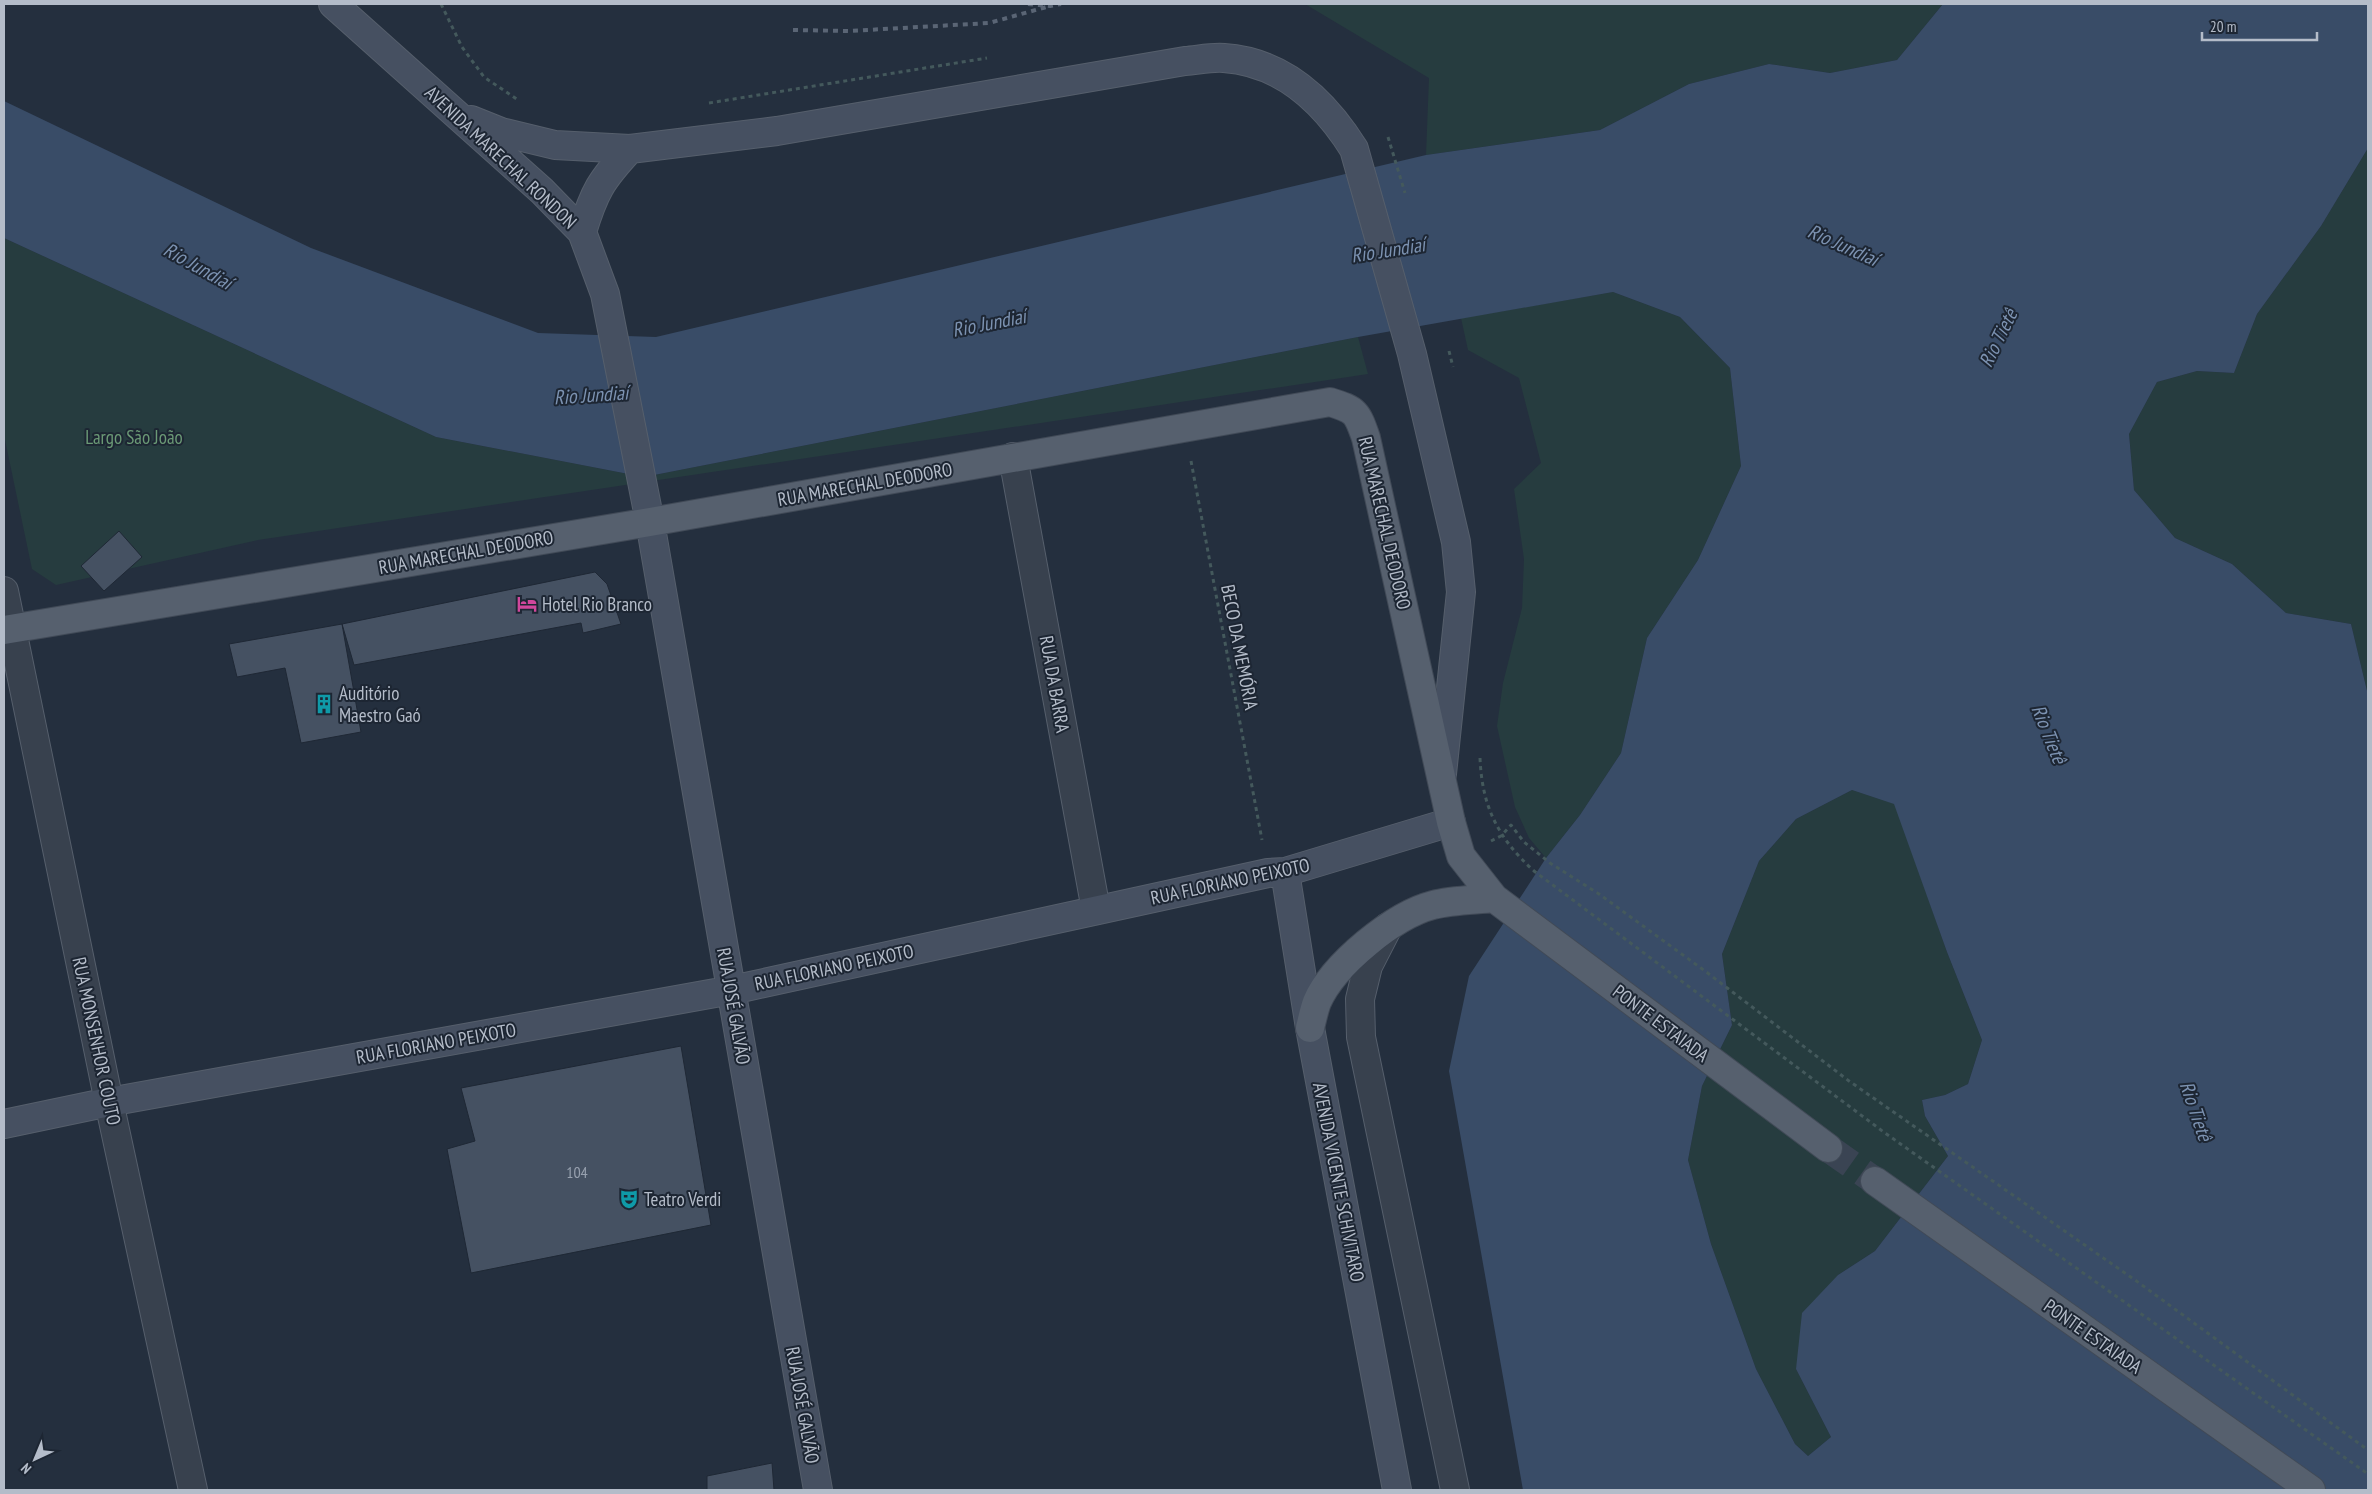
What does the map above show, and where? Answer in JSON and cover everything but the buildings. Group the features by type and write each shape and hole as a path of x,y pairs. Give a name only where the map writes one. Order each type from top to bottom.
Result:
{"main road":[{"name":"AVENIDA MARECHAL RONDON","path":"333,4 542,191 582,232 605,294 650,522"},
{"name":"RUA MARECHAL DEODORO","path":"456,113 501,132 555,145 630,149 777,132 1185,61 1223,58 1262,65 1298,83 1338,123 1354,149 1412,354 1456,542 1461,592 1442,775"},
{"path":"582,232 592,199 606,175 630,149"},
{"name":"RUA MARECHAL DEODORO","path":"8,629 650,522 1330,402 1352,409 1361,423 1366,438 1451,822 1461,856 1494,898"},
{"name":"RUA JOSÉ GALVÃO","path":"650,522 818,1490"},
{"name":"RUA FLORIANO PEIXOTO","path":"4,1124 109,1102 732,990 1096,910 1276,873 1451,822"},
{"name":"AVENIDA VICENTE SCHIVITARO","path":"1276,873 1310,1028 1398,1490"},
{"path":"1310,1028 1317,1002 1337,973 1361,948 1388,927 1410,913 1434,904 1494,898"},
{"name":"PONTE ESTAIADA","path":"1494,898 1828,1148"},
{"name":"PONTE ESTAIADA","path":"1875,1181 2312,1490"}],"street":[{"name":"RUA DA BARRA","path":"1013,458 1096,910"},
{"name":"RUA MONSENHOR COUTO","path":"4,591 8,629 193,1490"},
{"path":"1388,927 1368,966 1366,974 1360,1000 1361,1037 1455,1490"}],"path":[{"name":"BECO DA MEMÓRIA","path":"1185,427 1276,873"},
{"path":"1461,856 1501,836 1511,826 1524,842 1550,863 1599,894 1705,971 1849,1081 2135,1280 2368,1450"},
{"path":"1515,854 1534,871 1885,1133 2368,1474"}],"green space":[{"path":"1305,4 1943,4 1897,60 1830,73 1769,64 1689,84 1600,130 1426,155 1429,78"},
{"path":"2368,148 2368,695 2351,624 2286,613 2232,564 2175,538 2134,490 2129,434 2157,382 2197,371 2234,373 2257,314 2321,226"},
{"name":"Largo São João","path":"4,238 436,437 644,477 1358,337 1368,374 258,540 56,585 32,569 4,435"},
{"path":"1613,292 1680,317 1730,368 1741,466 1698,560 1647,638 1621,753 1580,815 1546,858 1529,838 1515,807 1497,726 1503,683 1522,608 1524,559 1514,489 1541,463 1519,378 1468,350 1461,318"},
{"path":"1852,790 1895,804 1947,952 1982,1040 1968,1084 1945,1095 1922,1100 1925,1116 1948,1156 1875,1251 1838,1275 1796,1369 1831,1437 1808,1456 1795,1444 1756,1369 1711,1244 1688,1160 1702,1086 1732,1025 1722,954 1759,861 1796,819"}],"water":[{"path":"1943,4 2368,4 2368,148 2321,226 2257,314 2234,373 2197,371 2157,382 2129,434 2134,490 2175,538 2232,564 2286,613 2351,624 2368,695 2368,1490 1523,1490 1449,1071 1469,976 1546,858 1580,815 1621,753 1647,638 1698,560 1741,466 1730,368 1680,317 1613,292 1358,337 644,477 436,437 4,238 4,101 311,248 538,333 656,337 1426,155 1600,130 1689,84 1769,64 1830,73 1897,60","holes":["1852,790 1894,804 1947,952 1982,1040 1968,1084 1945,1095 1922,1100 1925,1116 1948,1156 1875,1251 1838,1275 1802,1313 1796,1369 1831,1437 1808,1456 1795,1444 1756,1369 1711,1244 1688,1160 1702,1086 1732,1025 1722,954 1759,861 1796,819"]}],"tunnel":[{"path":"1828,1148 1875,1181"}],"railway":[{"path":"1028,4 1050,6 1061,4"},
{"path":"793,30 849,31 989,23 1050,6"}],"place":[{"name":"Hotel Rio Branco","path":"527,604"},
{"name":"Auditório Maestro Gaó","path":"324,704"},
{"name":"Teatro Verdi","path":"629,1199"}],"water label":[{"name":"Rio Jundiaí","path":"1843,245"},
{"name":"Rio Jundiaí","path":"1388,250"},
{"name":"Rio Jundiaí","path":"198,266"},
{"name":"Rio Jundiaí","path":"989,323"},
{"name":"Rio Tietê","path":"1998,338"},
{"name":"Rio Jundiaí","path":"591,395"},
{"name":"Rio Tietê","path":"2049,734"},
{"name":"Rio Tietê","path":"2196,1111"}]}
